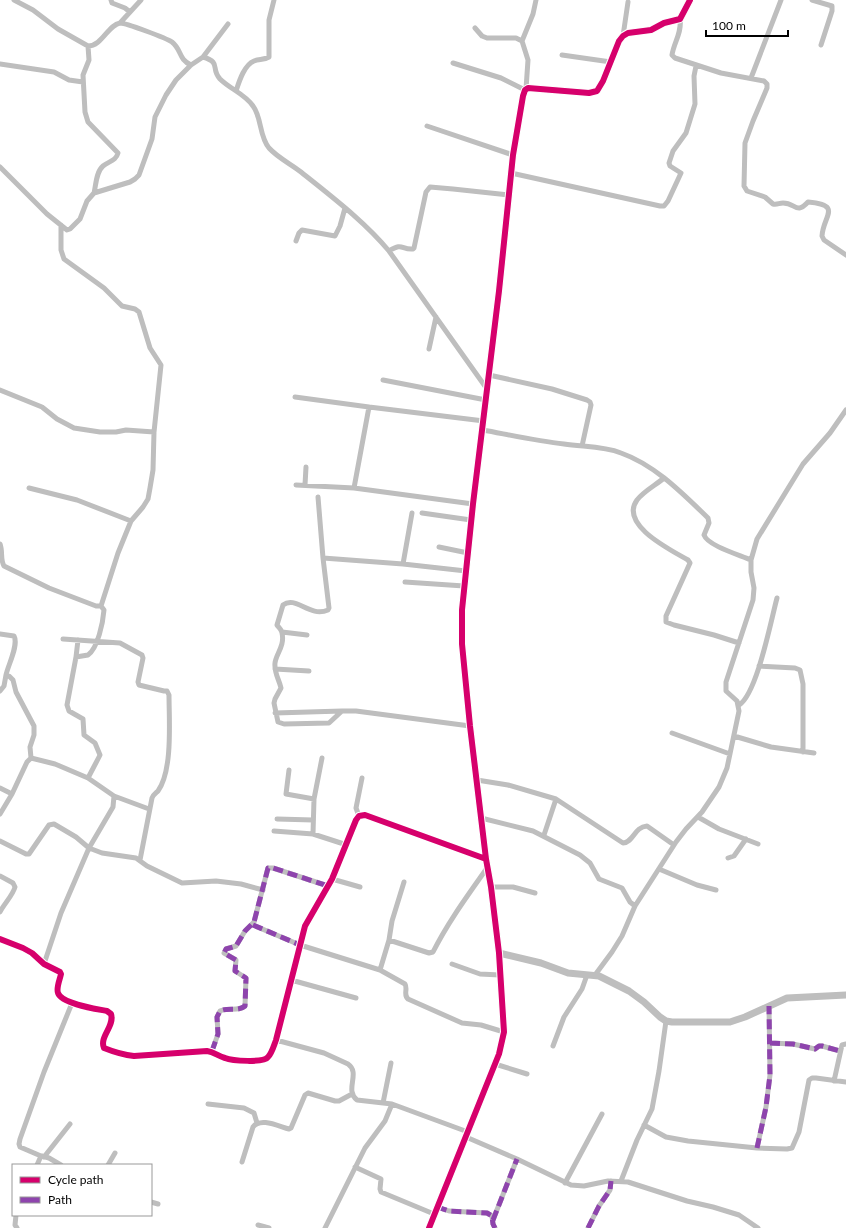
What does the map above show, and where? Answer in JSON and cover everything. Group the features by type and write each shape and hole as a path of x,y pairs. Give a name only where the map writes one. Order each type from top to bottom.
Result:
{"street":[{"path":"14,0 33,10 58,29 88,46 92,46 97,43 120,23 141,0"},
{"path":"111,0 112,3 125,8 130,12"},
{"path":"236,91 241,78 250,64 254,61 267,59 269,57 269,20 274,0"},
{"path":"429,1228 502,1046 504,1032 499,953 470,726 462,644 462,610 473,504 487,431 484,421 487,389 500,291 513,155 528,89 528,60 523,39 533,14 536,0"},
{"path":"690,0 680,19 680,33 672,55 674,58 721,73 764,81 767,84 767,88 745,143 745,188 765,197 773,204 782,203 800,209 803,208 808,202 824,205 828,209 829,213 822,236 824,240 846,256"},
{"path":"751,78 781,0"},
{"path":"812,0 832,6 832,11 821,44"},
{"path":"453,63 501,78 528,89 593,92 600,87 622,36 628,2"},
{"path":"622,36 628,33 651,30 664,22 680,19"},
{"path":"120,23 165,38 176,46 182,60 191,64"},
{"path":"94,193 130,182 135,179 138,175 152,138 154,117 166,94 176,80 191,64 203,57 228,24"},
{"path":"475,28 482,36 487,38 523,39"},
{"path":"0,166 47,214 67,230 70,230 80,218 87,201 94,193 99,171 103,166 116,158 118,153 88,122 83,75 89,60 88,46"},
{"path":"562,55 611,62"},
{"path":"203,57 213,61 218,76 253,106 257,113 265,141 270,148 299,170 373,232 389,251 487,389"},
{"path":"0,64 54,72 69,80 83,82"},
{"path":"511,173 664,206 682,173 670,166 669,163 675,146 686,133 694,110 696,100 694,76 696,66"},
{"path":"427,126 513,155"},
{"path":"389,251 398,246 409,249 414,248 426,192 430,188 453,188 509,195"},
{"path":"296,241 302,230 335,236 340,226 345,208"},
{"path":"61,225 61,250 64,259 104,288 122,306 135,309 139,312 150,348 161,365 148,499 131,521 118,553 101,606 104,610 104,615 97,642 88,655 76,657"},
{"path":"429,349 436,316"},
{"path":"489,375 552,389 590,402 591,406 582,446"},
{"path":"383,380 486,400"},
{"path":"0,390 42,407 53,417 74,428 100,432 116,432 126,430 154,432"},
{"path":"295,397 369,408 484,421"},
{"path":"354,488 369,408"},
{"path":"596,975 615,947 635,906 674,845 698,817 719,787 730,754 739,716 739,705 728,694 726,682 754,594 751,560 757,539 803,464 830,434 846,410"},
{"path":"487,431 620,453 639,461 664,478 708,518 709,523 704,535 708,541 716,546 751,560"},
{"path":"304,485 306,467"},
{"path":"664,478 639,498 635,504 634,511 639,524 646,533 664,546 688,560 690,563 666,616 666,622 739,643"},
{"path":"296,485 354,488 473,504"},
{"path":"29,488 77,500 131,521"},
{"path":"318,497 323,558 330,605 328,610 325,612 310,611 292,602 286,603 283,606 278,626 282,632 281,650 276,659 275,669 281,688 275,699 275,713 280,724 323,724 332,721 342,711"},
{"path":"403,564 412,513"},
{"path":"422,513 471,520"},
{"path":"0,544 0,560 4,566 50,588 96,606 101,606"},
{"path":"439,547 468,553"},
{"path":"323,558 403,564 466,571"},
{"path":"405,582 464,586"},
{"path":"739,705 745,700 759,666 777,598"},
{"path":"282,632 307,635"},
{"path":"0,634 14,636 16,642 4,686 0,691"},
{"path":"63,638 124,644 142,655 143,658 138,682 139,685 164,690 169,696 168,757 164,778 158,791 152,798 149,809 140,860"},
{"path":"78,640 67,705 69,711 83,719 84,736 95,743 100,755 88,778"},
{"path":"759,666 795,668 800,670 803,684 803,752"},
{"path":"275,669 309,671"},
{"path":"0,814 12,794 27,762 31,758 30,747 34,735 34,726 16,692 13,680 6,675"},
{"path":"275,713 356,711 470,726"},
{"path":"672,733 730,754"},
{"path":"734,736 771,747 814,753"},
{"path":"31,758 55,764 88,778 114,796 149,809"},
{"path":"313,834 314,799 322,758"},
{"path":"289,770 286,794 314,799"},
{"path":"359,816 356,808 362,778"},
{"path":"477,780 508,785 556,799 623,843 629,841 638,828 641,826 647,826 654,829 674,845"},
{"path":"0,788 12,794"},
{"path":"44,964 61,913 89,848 112,807 114,796"},
{"path":"544,835 556,799"},
{"path":"0,939 23,948 32,953 44,964 60,972 58,993 60,996 72,1003 108,1011 112,1014 112,1020 103,1042 104,1048 126,1055 212,1051 227,1059 261,1061 267,1059 276,1040 302,934 307,922 332,879 359,816 365,815 486,859"},
{"path":"698,817 719,829 758,844"},
{"path":"481,818 520,827 544,835 587,860 599,879 622,888 635,906"},
{"path":"277,819 313,820"},
{"path":"0,841 29,854 49,826 54,824 76,837 89,848 102,853 132,857 140,860 147,866 167,875 177,882 216,881 241,884 263,890"},
{"path":"274,831 313,834 347,845"},
{"path":"728,858 736,855 746,839"},
{"path":"212,1051 218,1034 217,1018 220,1011 244,1008 246,978 235,971 236,960 224,953 224,951 236,946 245,931 253,925 267,870 270,867 328,886"},
{"path":"389,940 428,953 433,952 450,921 487,868"},
{"path":"659,869 716,890"},
{"path":"0,876 13,883 15,887 13,893 0,912"},
{"path":"332,879 360,887"},
{"path":"380,970 389,940 392,921 404,882"},
{"path":"491,887 513,888 535,893"},
{"path":"253,925 300,945 380,970 405,984 405,994 408,999 464,1024 477,1024 504,1032"},
{"path":"499,953 535,962 568,973 596,975 621,986 638,997 666,1021 730,1022 745,1017 787,998 846,994"},
{"path":"452,964 480,974 500,975"},
{"path":"553,1046 564,1017 582,990 587,975"},
{"path":"291,980 356,998"},
{"path":"59,1164 20,1147 19,1144 44,1072 72,1003"},
{"path":"757,1148 770,1075 769,1006"},
{"path":"621,1181 637,1140 652,1109 655,1098 666,1021"},
{"path":"276,1040 324,1053 352,1066 354,1071 352,1094 356,1100 387,1103 467,1134 565,1183 584,1186 611,1181 621,1181 635,1184 687,1201 739,1215 758,1228"},
{"path":"770,1044 793,1044 815,1049 822,1046 840,1051"},
{"path":"834,1081 840,1051 842,1045 846,1044"},
{"path":"325,1228 370,1140 385,1121 391,1063"},
{"path":"495,1064 527,1074"},
{"path":"644,1125 657,1133 674,1138 757,1148 792,1148 799,1132 809,1080 816,1078 846,1082"},
{"path":"242,1162 253,1127 257,1123 262,1122 289,1129 291,1128 305,1095 308,1093 335,1101 339,1101 352,1094"},
{"path":"208,1104 244,1108 254,1113 257,1123"},
{"path":"565,1183 602,1114"},
{"path":"38,1164 70,1124"},
{"path":"109,1164 115,1153"},
{"path":"493,1220 517,1159"},
{"path":"355,1167 381,1179 381,1192 434,1214"},
{"path":"588,1228 599,1206 610,1190 611,1181"},
{"path":"152,1202 158,1204"},
{"path":"437,1207 449,1211 487,1213 492,1216 495,1228"},
{"path":"16,1216 15,1225 17,1228"},
{"path":"258,1225 269,1228"}],"marked path":[{"path":"212,1051 218,1034 217,1017 220,1011 226,1009 239,1009 245,1006 246,978 235,971 236,960 224,953 226,949 236,946 245,931 254,922 268,868 273,868 328,886"},
{"path":"253,925 300,945"},
{"path":"757,1148 766,1107 770,1075 769,1006"},
{"path":"770,1043 793,1044 815,1049 822,1046 840,1051"},
{"path":"493,1220 517,1159"},
{"path":"588,1228 599,1206 610,1190 611,1181"},
{"path":"437,1207 449,1211 487,1213 492,1216 495,1228"}],"cycle path":[{"path":"429,1228 499,1054 504,1032 499,953 470,726 462,644 462,610 473,504 499,291 513,155 523,96 525,90 528,88 589,93 597,91 603,81 619,41 623,36 628,33 651,30 664,23 680,19 690,0"},
{"path":"0,939 23,948 32,953 44,964 60,972 58,993 61,997 73,1003 107,1011 111,1014 111,1023 104,1040 104,1048 134,1056 207,1051 229,1059 241,1061 261,1060 268,1057 276,1040 305,926 332,879 359,816 365,815 486,859"}]}
